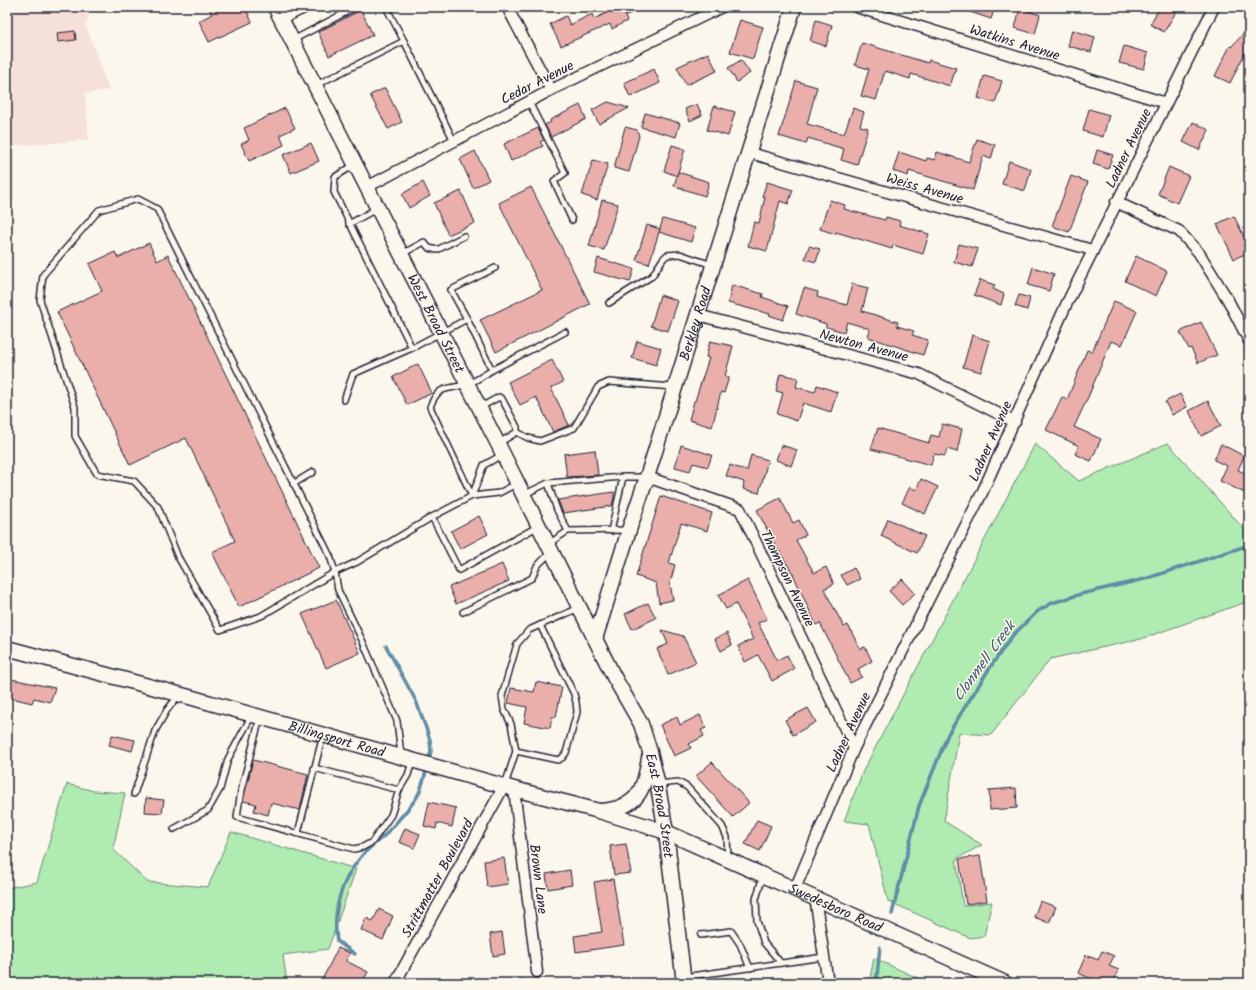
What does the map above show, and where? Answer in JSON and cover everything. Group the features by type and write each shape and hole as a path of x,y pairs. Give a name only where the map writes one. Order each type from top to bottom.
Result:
{"main road":[{"name":"Berkley Road","path":"596,640 629,530 750,153 794,7"},
{"name":"West Broad Street","path":"278,13 480,408 596,640"},
{"name":"East Broad Street","path":"596,640 614,677 640,724 650,752 658,784 666,832 683,980"},
{"name":"Billingsport Road","path":"7,648 323,734 666,832"},
{"path":"599,812 624,807 636,799 645,782 650,752"},
{"name":"Swedesboro Road","path":"666,832 815,897 1005,983"}],"street":[{"path":"278,13 306,7"},
{"path":"507,7 550,90"},
{"name":"Cedar Avenue","path":"367,188 550,90 722,7"},
{"name":"Watkins Avenue","path":"856,7 1166,103"},
{"name":"Ladner Avenue","path":"795,889 854,748 982,493 1092,250 1214,7"},
{"name":"Weiss Avenue","path":"750,153 1092,250"},
{"path":"1116,202 1179,231 1199,252 1228,300 1249,341"},
{"name":"Newton Avenue","path":"698,315 919,374 1015,422"},
{"name":"Thompson Avenue","path":"647,477 740,509 854,748"},
{"name":"Brown Lane","path":"509,788 537,972"},
{"name":"Strittmatter Boulevard","path":"395,983 509,788"},
{"path":"815,897 828,983"}],"lane":[{"path":"292,41 356,7"},
{"path":"386,7 454,141"},
{"path":"315,86 404,41"},
{"path":"529,102 565,173 554,181 572,220"},
{"path":"355,165 335,177 334,192 412,348"},
{"path":"257,716 241,790 237,817 354,849 363,847 372,842 392,815 399,790 408,775 411,759 363,642 338,590 335,572 330,556 157,209 138,199 99,210 43,275 40,300 75,407 75,436 97,474 134,481 158,507 178,557 220,630 261,616 335,572 357,562 432,517 472,496 499,493 548,483 624,477 647,477"},
{"path":"349,224 378,208"},
{"path":"401,254 424,242 429,248 437,250 464,236"},
{"path":"609,304 652,276 667,255 680,254 713,265"},
{"path":"492,370 451,290 495,268"},
{"path":"344,400 354,374 412,348 467,319"},
{"path":"472,496 430,407 434,397 444,388 467,384 565,332"},
{"path":"517,432 528,438 540,441 574,428 598,387 609,382 675,387"},
{"path":"472,496 484,466 517,432 517,427 502,398 499,398 480,408"},
{"path":"293,484 313,472"},
{"path":"611,531 624,477"},
{"path":"548,483 557,510 568,531"},
{"path":"432,517 459,570 538,526"},
{"path":"463,612 532,578 537,566 550,548 568,531 629,530"},
{"path":"509,788 516,751 511,724 504,709 502,696 517,644 529,630 580,607"},
{"path":"516,751 558,760 562,758 566,753 577,712 574,694 540,625"},
{"path":"134,794 155,731 179,694"},
{"path":"174,829 208,810 220,789 228,759 257,716"},
{"path":"298,833 323,734"},
{"path":"314,768 399,790"},
{"path":"658,784 678,782 687,787 722,826 728,837 728,859"},
{"path":"763,875 756,899 757,921 764,943 781,963"},
{"path":"701,935 731,931 740,944 750,968"},
{"path":"683,980 824,957"}],"shaded area":[{"path":"7,7 92,7 86,25 109,90 85,94 89,140 13,146 7,170"}],"green space":[{"path":"1168,443 1249,535 1249,601 1141,639 1050,659 991,735 959,733 944,821 982,845 956,859 963,906 992,902 984,936 970,938 888,901 869,824 844,821 863,771 1035,444 1079,481"},
{"path":"67,784 94,791 125,793 113,849 147,882 208,887 231,832 356,869 328,949 283,955 287,983 7,983 7,888 37,882"},
{"path":"874,958 926,982 869,983"},
{"path":"521,979 532,983 435,983"}],"building":[{"path":"208,7 245,7 252,22 209,42 199,21 212,14"},
{"path":"619,7 643,7 625,16 627,21 612,29 610,24 561,46 550,24 566,16 570,25 592,14 594,19"},
{"path":"961,7 995,7 991,19 961,9"},
{"path":"1160,7 1179,7 1164,32 1150,24"},
{"path":"1020,8 1040,15 1035,34 1015,28"},
{"path":"361,10 373,35 329,56 318,32"},
{"path":"740,20 763,27 753,59 730,52"},
{"path":"816,20 832,25 826,46 810,41"},
{"path":"1249,28 1249,45 1230,83 1215,76 1230,46 1231,47"},
{"path":"1072,30 1095,37 1091,52 1068,46"},
{"path":"75,31 76,40 58,42 57,33"},
{"path":"862,43 928,63 929,60 956,68 950,86 911,74 910,79 885,71 876,100 861,96 869,69 855,65"},
{"path":"1124,46 1148,53 1144,69 1119,63"},
{"path":"708,53 717,71 686,85 677,67"},
{"path":"741,60 750,73 737,82 728,68"},
{"path":"654,69 660,83 630,97 624,83"},
{"path":"984,76 1002,81 995,103 978,98"},
{"path":"796,81 817,87 807,124 844,134 853,108 864,112 860,126 868,128 857,165 841,160 844,149 808,138 806,144 779,136"},
{"path":"385,88 402,122 388,129 370,95"},
{"path":"608,102 629,108 599,124 592,110"},
{"path":"697,104 702,115 690,121 685,109"},
{"path":"580,105 586,119 551,137 545,125 551,122 550,120"},
{"path":"714,106 735,112 728,136 707,130"},
{"path":"285,108 295,128 280,135 284,145 249,161 241,144 249,140 244,128"},
{"path":"1089,109 1109,115 1103,137 1083,131"},
{"path":"645,113 680,123 676,137 641,127"},
{"path":"1193,122 1209,130 1199,150 1183,142"},
{"path":"625,127 637,130 639,136 629,172 614,168"},
{"path":"538,128 544,140 540,142 543,146 511,161 504,144"},
{"path":"977,139 995,145 991,159 983,156 973,190 909,171 908,176 893,171 899,152 926,161 927,158 935,160 937,152 969,162"},
{"path":"311,143 319,161 291,173 283,155"},
{"path":"672,145 685,149 677,176 664,171"},
{"path":"1097,150 1113,155 1108,169 1093,164"},
{"path":"475,151 489,180 473,188 460,159"},
{"path":"593,160 608,164 597,200 582,195"},
{"path":"1009,161 1031,169 1025,191 1002,184"},
{"path":"1169,167 1189,176 1177,203 1158,194"},
{"path":"678,172 709,182 705,196 674,186"},
{"path":"1071,176 1088,182 1069,232 1052,226"},
{"path":"423,182 430,196 409,208 402,194"},
{"path":"767,182 793,190 788,204 780,201 767,251 748,246 754,222 759,223 765,197 762,196"},
{"path":"531,187 590,304 496,352 480,320 542,290 499,203"},
{"path":"461,191 475,223 448,235 434,203"},
{"path":"602,200 618,204 604,250 589,246"},
{"path":"830,200 845,205 844,209 885,220 886,217 900,221 899,225 929,234 923,254 893,245 892,249 836,232 835,234 820,229"},
{"path":"1234,216 1249,247 1249,252 1234,259 1217,224"},
{"path":"663,219 695,228 691,242 659,232"},
{"path":"647,225 660,229 649,264 636,260"},
{"path":"149,243 157,261 168,255 319,568 239,607 212,552 235,541 186,438 130,465 57,312 102,291 89,264 115,252 118,258"},
{"path":"959,244 978,249 972,267 954,262"},
{"path":"809,246 820,249 816,262 805,259"},
{"path":"1136,256 1167,271 1156,296 1125,281"},
{"path":"598,258 634,269 630,282 594,272"},
{"path":"1033,267 1054,274 1049,291 1028,285"},
{"path":"980,280 995,285 993,289 1004,294 1001,305 974,295"},
{"path":"852,284 868,288 862,311 898,322 897,326 914,331 912,335 928,340 923,355 868,337 870,329 847,322 844,332 826,327 826,324 796,314 804,288 818,292 817,297 847,305"},
{"path":"732,285 763,294 762,297 788,306 783,320 769,315 770,314 728,303"},
{"path":"660,295 678,301 668,331 651,326"},
{"path":"1019,295 1030,298 1027,310 1015,306"},
{"path":"1114,301 1137,311 1122,345 1111,341 1074,427 1101,439 1091,461 1075,454 1079,446 1046,430 1062,397 1067,400 1087,350 1092,352"},
{"path":"1201,322 1217,355 1198,363 1191,348 1189,349 1180,332"},
{"path":"972,335 990,341 981,372 963,367"},
{"path":"637,341 661,348 656,365 632,358"},
{"path":"710,341 733,346 725,376 729,377 724,393 721,392 712,427 689,420 709,358 706,357"},
{"path":"552,360 563,382 551,388 569,425 553,432 536,397 520,405 508,382"},
{"path":"418,364 432,393 407,405 393,377"},
{"path":"780,374 798,378 796,387 815,392 817,385 837,392 831,412 803,403 797,421 777,414 783,393 776,391"},
{"path":"1180,394 1187,407 1172,415 1165,402"},
{"path":"1208,401 1221,426 1201,436 1189,411"},
{"path":"942,424 962,429 957,452 947,449 945,456 934,454 931,465 871,449 878,428 929,443 931,435 939,437"},
{"path":"1221,444 1244,456 1238,470 1249,475 1249,495 1220,481 1227,466 1214,460"},
{"path":"681,445 712,455 708,467 693,463 690,471 675,467"},
{"path":"781,445 797,450 791,466 776,460"},
{"path":"595,450 598,475 567,477 564,454"},
{"path":"751,455 768,460 759,493 743,489 744,482 726,476 730,465 747,471"},
{"path":"921,479 938,487 925,514 902,503 910,487 916,490"},
{"path":"614,492 612,506 563,513 558,500"},
{"path":"661,496 712,513 707,531 681,523 669,563 675,565 670,583 673,600 659,603 656,583 636,576"},
{"path":"780,498 793,523 799,520 806,535 796,540 814,573 826,567 834,584 824,589 844,627 848,625 860,649 865,647 872,661 858,669 862,677 850,683 820,623 816,625 793,574 777,549 757,510"},
{"path":"479,516 488,534 460,549 451,531"},
{"path":"888,519 925,536 917,553 881,536"},
{"path":"502,564 509,581 456,604 449,587"},
{"path":"854,568 860,579 847,585 841,575"},
{"path":"902,579 915,593 902,605 889,591"},
{"path":"748,580 767,619 758,623 777,660 787,655 794,669 772,681 758,655 745,662 738,646 753,639 736,604 726,609 718,595"},
{"path":"336,600 360,653 326,668 302,614"},
{"path":"648,603 656,618 632,629 625,614"},
{"path":"662,630 683,636 696,662 668,675 657,649 668,644"},
{"path":"727,633 732,645 721,651 715,639"},
{"path":"11,679 55,688 50,702 34,698 32,703 7,697"},
{"path":"536,682 562,687 556,717 552,717 550,728 524,723 527,707 508,703 511,688 534,692"},
{"path":"808,708 816,722 793,735 785,720"},
{"path":"700,715 706,728 701,730 704,736 689,744 691,748 674,756 660,725 677,717 680,725"},
{"path":"112,735 135,740 132,751 109,745"},
{"path":"253,760 308,774 300,810 271,803 268,815 254,811 256,804 243,801"},
{"path":"712,762 749,803 733,817 696,776"},
{"path":"1016,788 1017,808 990,810 989,790"},
{"path":"146,798 164,800 162,813 145,812"},
{"path":"429,802 456,808 452,827 437,823 436,829 424,826"},
{"path":"757,820 771,826 760,851 745,844"},
{"path":"405,828 420,834 414,848 399,842"},
{"path":"626,844 631,873 614,875 610,846"},
{"path":"980,856 987,901 966,904 959,859"},
{"path":"504,858 508,884 487,887 484,861"},
{"path":"570,870 572,885 548,889 546,874"},
{"path":"613,879 624,945 576,952 574,936 602,932 594,882"},
{"path":"1040,901 1056,907 1049,923 1034,917"},
{"path":"379,909 393,916 383,940 361,930 366,918 373,921"},
{"path":"502,932 505,954 493,956 490,934"},
{"path":"338,948 350,953 346,961 368,972 362,983 333,983 323,978"},
{"path":"1102,951 1114,956 1109,966 1119,970 1113,983 1101,983 1078,973 1086,955 1098,960"}],"waterway":[{"name":"Clonmell Creek","path":"892,914 919,806 948,734 991,666 1013,635 1038,611 1052,603 1081,594 1145,579 1249,545"},
{"path":"386,646 416,701 426,728 430,740 431,751 428,762"},
{"path":"355,954 337,941 337,908 343,886 353,867 360,858 385,835 417,797 427,768"},
{"name":"Clonmell Creek","path":"875,983 880,947"}]}
